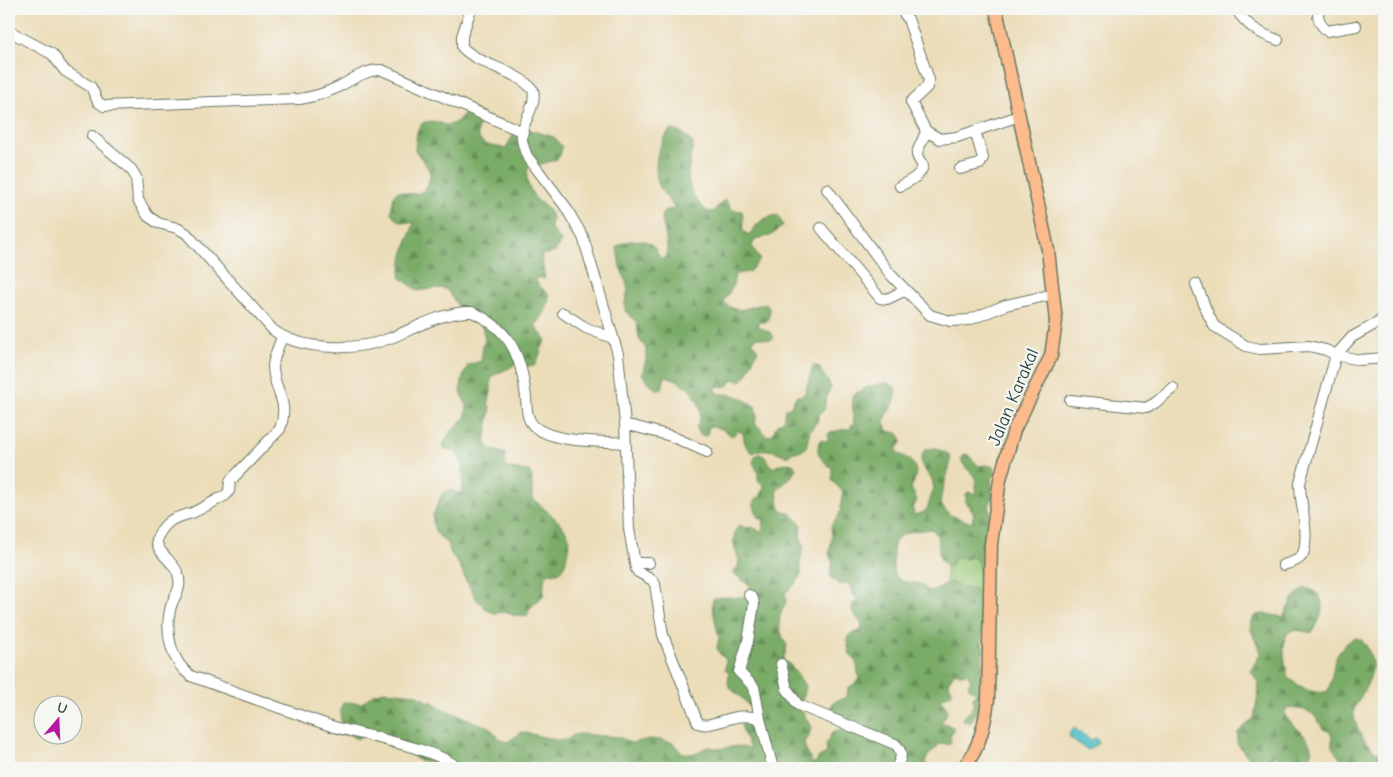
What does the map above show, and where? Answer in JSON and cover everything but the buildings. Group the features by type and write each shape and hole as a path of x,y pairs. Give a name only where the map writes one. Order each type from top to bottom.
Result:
{"main road":[{"name":"Jalan Karakal","path":"963,768 976,747 987,705 991,544 1000,479 1014,430 1051,356 1056,321 1048,250 996,9"}],"street":[{"path":"471,9 462,36 462,46 472,54 525,83 533,90 533,99 522,132 527,156 565,206 583,237 618,354 625,424 629,529 635,563 638,572 652,580 655,584 663,635 698,723 706,726 742,715 750,715 760,719"},
{"path":"901,9 908,19 929,80 927,87 911,102 926,131 940,139 952,138 1019,116"},
{"path":"1236,9 1256,31 1278,40"},
{"path":"1318,9 1322,26 1327,31 1356,26"},
{"path":"9,31 52,54 65,72 91,87 98,102 104,106 300,99 319,95 373,70 382,70 522,132"},
{"path":"900,186 916,177 921,171 922,166 917,155 926,131"},
{"path":"960,169 982,162 983,158 975,132"},
{"path":"92,136 134,172 138,200 148,216 153,220 186,233 273,330 282,337 311,346 331,348 373,343 387,340 446,317 463,312 472,312 510,340 522,369 528,415 534,426 550,434 565,438 625,444"},
{"path":"827,189 890,274 930,315 950,321 973,319 1006,305 1054,294"},
{"path":"821,228 880,298 887,300 906,290"},
{"path":"1196,284 1214,326 1246,346 1260,349 1309,346 1326,350 1336,355 1360,360 1384,358"},
{"path":"1283,565 1298,560 1303,555 1305,523 1300,483 1336,355 1352,337 1379,322 1384,312"},
{"path":"563,313 581,326 612,338"},
{"path":"282,337 273,365 284,408 284,419 280,429 230,480 229,491 226,495 194,512 171,521 163,527 157,538 157,546 177,571 180,582 180,588 170,610 168,627 169,640 176,662 191,676 329,725 423,751 448,761 458,768"},
{"path":"1070,400 1146,408 1155,404 1173,388"},
{"path":"625,424 670,436 707,452"},
{"path":"635,563 649,563"},
{"path":"749,596 753,599 754,604 748,641 739,672 754,687 760,719 774,768"},
{"path":"781,664 787,689 798,705 895,744 902,754 896,768"}],"green space":[{"path":"468,107 483,114 478,126 478,134 481,141 487,145 505,149 514,134 522,130 530,130 554,137 562,147 560,156 556,160 529,167 527,175 531,191 535,198 550,212 552,218 551,228 561,241 555,252 541,255 545,279 538,277 536,281 549,294 545,312 535,326 546,340 535,365 527,366 516,363 491,378 491,393 488,405 491,407 485,442 492,450 505,453 506,467 529,471 532,477 532,498 557,520 569,537 570,542 563,569 560,572 547,575 544,584 544,595 529,609 527,616 513,615 508,612 494,613 487,610 477,600 460,566 451,554 448,545 436,533 433,525 433,515 442,494 450,489 457,494 461,492 463,471 461,460 455,452 442,448 450,432 465,418 467,406 460,391 463,377 468,365 481,361 485,340 482,326 465,316 446,289 437,288 418,291 400,277 403,255 414,223 398,220 391,212 394,195 399,191 413,194 419,193 429,181 429,170 415,150 419,127 422,123 433,121 451,125 460,119"},
{"path":"670,130 683,134 693,144 688,176 689,183 694,196 704,209 713,212 725,199 732,210 742,211 743,231 749,235 761,221 768,217 778,215 783,226 770,236 755,239 752,246 760,260 749,272 735,274 733,286 723,302 735,309 767,305 770,310 768,320 759,322 757,326 771,333 774,338 770,340 757,337 753,343 758,351 744,378 741,381 733,379 726,386 717,386 716,391 721,394 730,394 744,399 755,406 757,416 755,424 767,436 773,434 777,424 783,421 785,409 791,406 796,396 801,396 805,393 813,365 819,367 831,387 826,398 824,410 810,430 806,447 802,451 793,452 788,457 771,451 751,452 746,445 743,433 738,431 732,436 722,429 709,426 707,435 699,434 696,428 700,419 700,411 694,395 689,389 682,383 665,376 662,389 658,390 642,374 646,360 646,348 639,339 637,323 625,311 628,290 620,267 617,247 629,241 640,240 652,245 661,259 667,257 661,215 666,210 675,209 659,185 656,161 662,142"},
{"path":"887,383 895,387 895,400 887,415 886,426 888,431 900,437 902,442 897,448 897,453 908,459 916,471 911,488 917,500 913,508 914,515 922,513 927,509 934,488 932,480 922,466 921,459 925,449 936,448 950,455 950,465 940,504 950,515 969,522 972,522 974,514 966,502 966,495 968,492 976,494 976,481 961,459 967,454 979,466 987,465 994,467 996,474 991,479 993,496 989,505 991,514 982,537 986,551 982,575 980,574 978,562 974,557 965,560 963,556 960,558 955,556 950,567 944,564 940,557 937,535 932,529 903,534 895,542 893,550 894,572 895,576 900,580 916,583 928,591 951,582 962,589 974,590 983,597 984,605 981,615 985,626 981,639 984,650 981,673 982,701 971,723 963,720 963,717 971,711 974,702 972,699 977,692 968,686 971,680 967,673 960,674 955,672 948,682 952,690 951,694 940,700 945,705 947,711 941,722 953,727 950,736 951,743 948,745 944,743 939,744 929,755 925,763 931,768 439,767 433,762 416,759 409,751 389,746 374,736 367,734 357,739 344,728 340,713 343,702 362,703 373,694 384,691 417,694 439,707 489,727 499,738 507,742 522,732 557,740 567,740 573,735 579,734 619,737 631,743 650,739 661,740 673,743 681,752 688,754 697,753 709,747 718,749 737,746 750,749 741,725 744,722 754,722 756,715 743,699 729,687 729,673 725,670 726,660 717,648 719,638 712,605 713,599 742,597 751,594 750,586 733,573 738,567 739,559 734,546 734,536 740,525 746,528 752,527 760,531 763,529 764,520 759,518 753,504 754,500 761,496 764,486 758,480 758,473 753,462 756,455 759,454 764,456 773,468 787,463 793,464 796,468 792,476 777,490 779,506 783,511 792,514 802,525 800,536 804,546 800,561 801,574 797,582 785,593 786,602 780,615 779,624 787,646 783,661 790,664 805,686 801,707 811,728 808,738 804,741 811,760 810,762 815,763 819,757 827,753 826,744 832,733 837,730 846,731 849,728 849,716 838,718 832,716 831,708 833,702 847,697 848,688 857,682 859,678 856,661 850,655 847,641 850,634 860,631 862,628 861,623 852,611 853,604 858,599 852,594 853,591 847,583 840,585 832,579 830,574 833,563 829,554 832,538 831,525 840,512 843,492 832,481 832,468 820,456 818,445 820,440 828,440 828,434 831,432 852,428 851,425 854,425 852,397 864,389"},
{"path":"989,507 986,592 983,593 971,588 964,594 946,587 946,562"},
{"path":"1304,588 1318,594 1321,599 1322,612 1313,632 1294,630 1289,632 1286,637 1284,651 1288,678 1312,691 1328,691 1335,661 1340,650 1354,638 1363,641 1371,656 1372,669 1369,681 1354,709 1354,717 1363,738 1372,749 1384,756 1384,768 1348,768 1332,747 1332,735 1329,731 1323,729 1312,714 1300,709 1287,708 1284,713 1309,742 1311,755 1305,764 1301,766 1291,765 1276,755 1274,757 1278,768 1251,768 1249,758 1237,743 1238,732 1254,718 1259,688 1251,670 1261,652 1251,629 1252,619 1256,615 1263,614 1283,617 1293,598"}],"water":[{"path":"1074,728 1091,740 1095,738 1099,743 1088,750 1070,738 1069,733"}]}
